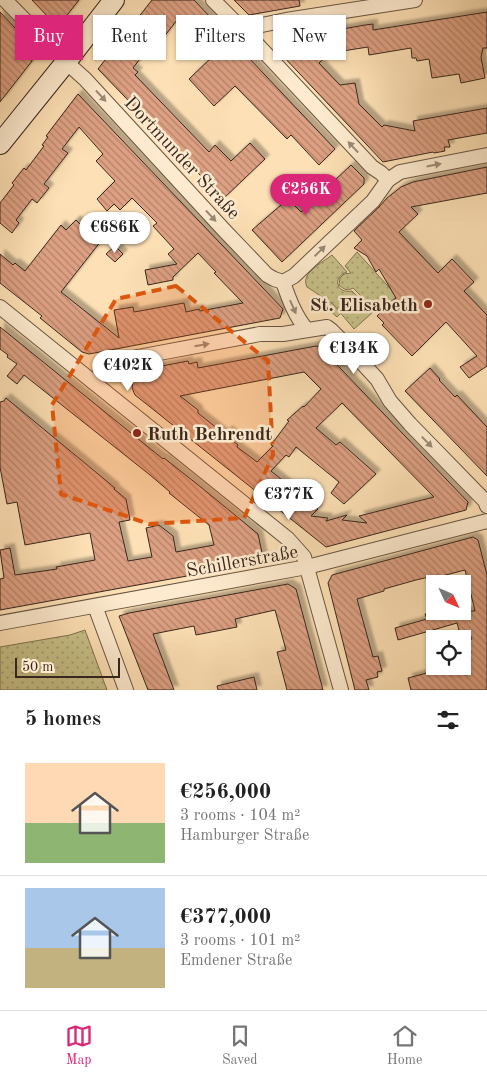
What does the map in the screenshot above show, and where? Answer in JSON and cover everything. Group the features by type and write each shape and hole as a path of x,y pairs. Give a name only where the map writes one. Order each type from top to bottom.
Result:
{"main road":[{"path":"0,144 114,0"}],"street":[{"name":"Dortmunder Straße","path":"5,0 85,79 267,275 282,282"},
{"path":"213,0 229,15"},
{"path":"263,25 415,0"},
{"path":"263,50 372,167 388,180"},
{"path":"307,330 300,322 282,282 294,276 373,201 388,180 400,172 487,155"},
{"path":"0,306 288,539 304,557 341,690"},
{"path":"92,382 106,369 122,360 260,334 283,334 327,327 342,340 377,378 390,401 485,501 487,506"},
{"name":"Schillerstraße","path":"0,623 307,567 487,521"},
{"path":"95,606 126,690"}],"highlighted area":[{"path":"176,286 268,361 273,455 244,518 149,524 61,494 52,405 116,299"}],"shaded area":[{"path":"357,252 397,296 378,313 353,288 346,290 339,285 340,278 344,274 351,273 345,266"},
{"path":"332,255 347,272 339,277 339,288 352,291 373,312 354,329 333,304 307,287 306,282 309,273"},
{"path":"331,295 342,312 337,317 323,304 328,302"},
{"path":"85,630 107,690 0,690 0,647 70,635"}],"building":[{"path":"32,0 79,0 67,15 46,15"},
{"path":"152,0 194,0 208,15 176,15 176,21 166,34 166,15 140,15"},
{"path":"234,0 299,0 300,6 249,15"},
{"path":"0,12 15,28 15,60 32,61 0,102"},
{"path":"487,12 487,48 483,48 481,57 485,78 461,83 459,74 432,78 429,59 417,61 416,58 412,58 411,48 369,55 368,47 346,50 346,28 373,24 373,30"},
{"path":"105,60 139,60 133,68 138,72 135,75 209,152 215,145 231,161 250,143 265,159 223,199 98,69"},
{"path":"209,60 251,60 335,149 319,165 291,135 287,139 235,86 214,106 189,79"},
{"path":"287,60 322,60 319,63 340,85 355,83 359,104 382,127 384,125 415,131 413,121 487,108 487,133 448,140 450,147 444,147 445,151 383,162"},
{"path":"78,94 283,309 280,318 89,354 82,352 40,318 42,316 0,283 0,254 13,265 15,263 25,271 61,225 66,230 76,220 86,230 88,228 101,241 61,292 119,338 114,310 133,307 134,312 184,303 186,312 243,303 198,253 173,277 173,280 148,285 145,270 177,264 168,254 174,249 153,226 157,223 132,198 120,210 114,204 107,211 97,199 115,181 96,161 103,154 79,127 62,149 68,153 44,184 49,188 37,203 32,199 16,220 19,223 12,233 0,223 0,203 14,185 12,183 24,168 26,170 44,146 42,145 48,137 46,136"},
{"path":"351,165 364,178 364,184 282,262 252,230 288,199 301,212"},
{"path":"487,167 487,193 411,207 418,214 399,232 438,273 452,259 474,282 464,291 487,315 487,366 469,378 460,367 477,356 446,322 412,356 382,325 384,323 377,316 396,298 379,269 376,272 367,256 354,248 362,240 354,231 387,198 401,187 413,182"},
{"path":"115,246 123,254 115,262 106,254"},
{"path":"0,327 258,534 264,562 0,610 0,579 4,578 0,550 10,548 15,575 57,569 56,567 95,560 90,533 25,545 17,502 7,504 0,467 0,402 6,398 126,499 130,520 119,522 128,561 152,557 146,528 159,525 173,536 176,552 214,545 209,525 150,475 24,375 17,384 7,376 17,364 0,349"},
{"path":"316,346 320,347 468,502 466,510 326,547 135,395 132,388 134,377 141,370 188,361 189,364 197,362 198,368","holes":["304,372 321,389 304,407 287,420 289,421 271,445 273,446 257,462 237,447 238,445 233,441 236,437 228,430 225,434 180,396","342,403 386,448 434,497 359,516 367,523 342,520 347,515 326,521 328,518 311,516 318,509 271,471 286,455 289,457 296,447 339,482 331,493 344,504 376,474 340,442 336,445 316,428"]},
{"path":"430,368 455,397 457,395 487,427 487,476 405,391"},
{"path":"473,537 478,540 487,575 487,690 411,690 408,678 426,673 426,675 471,675 471,630 459,630 457,623 426,630 426,632 398,640 395,628 426,619 471,620 471,611 475,611 471,595 471,575 466,575 465,570 446,575 426,575 426,578 384,589 384,591 357,599 373,657 378,656 382,671 377,672 378,677 366,680 369,690 355,690 328,583 332,575"},
{"path":"288,584 296,589 323,690 287,690 277,652 286,650 275,610 235,619 237,627 196,635 194,626 153,634 174,690 148,690 119,616"},
{"path":"254,677 257,690 218,690 217,686"}],"place":[{"name":"St. Elisabeth","path":"428,304"},
{"name":"Ruth Behrendt","path":"137,433"}]}
